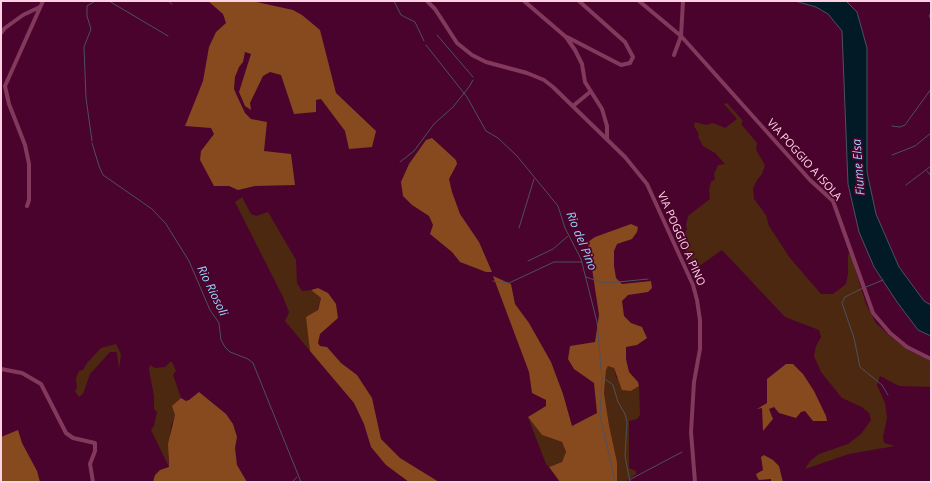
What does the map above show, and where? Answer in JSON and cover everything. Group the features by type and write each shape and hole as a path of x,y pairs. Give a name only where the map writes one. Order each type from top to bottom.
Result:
{"street":[{"path":"27,206 29,200 29,164 5,86 43,1"},
{"name":"VIA POGGIO A PINO","path":"426,1 435,9 457,42 472,55 486,62 527,73 544,80 607,139 638,171 647,184 692,285 697,300 700,320 700,350 693,397 691,432 695,482"},
{"path":"524,1 566,37 621,65 632,61 633,57 631,51 625,42 579,1"},
{"name":"VIA POGGIO A ISOLA","path":"639,1 681,36 694,53 810,180 832,201 873,313 881,324 907,347 931,359"},
{"path":"674,55 681,36 683,1"},
{"path":"1,34 5,28 23,15 40,7"},
{"path":"566,37 579,57 585,82 602,109 607,126 607,139"},
{"path":"573,106 590,92"},
{"path":"1,369 22,373 41,384 66,433 73,438 95,443 96,446 90,464 93,482"}],"shaded area":[{"path":"208,1 252,1 293,10 302,15 320,30 336,93 376,131 372,147 349,149 345,131 321,99 316,100 316,112 294,114 281,75 270,72 263,76 250,103 251,110 245,106 239,92 251,54 245,52 243,62 235,77 234,89 245,113 251,119 267,122 264,151 291,154 295,185 255,186 238,190 229,186 214,186 200,160 201,151 214,134 211,128 185,126 203,81 209,47 216,32 226,23 223,14"},
{"path":"727,103 743,121 741,124 757,143 756,150 765,165 762,174 753,188 754,199 766,215 769,226 790,258 821,294 833,294 846,284 848,274 848,255 850,253 866,304 876,323 891,337 910,351 931,361 931,387 899,386 880,376 877,385 885,403 887,418 883,437 884,443 895,446 849,454 805,469 810,461 819,454 848,444 861,434 871,420 869,413 862,407 842,398 821,372 814,356 816,346 821,337 819,330 785,317 722,250 695,269 681,241 687,229 686,225 688,216 710,199 709,190 711,182 715,179 714,174 718,165 725,164 715,153 703,146 698,137 699,134 694,126 695,122 706,125 713,123 725,128 737,119 724,104"},
{"path":"432,138 456,160 457,164 449,179 452,192 460,214 479,242 492,272 486,272 460,262 452,252 430,234 433,225 429,216 412,205 403,196 401,182 409,164 426,140"},
{"path":"242,197 251,214 256,216 268,212 296,260 297,283 302,291 311,290 321,298 309,337 310,351 285,321 289,312 283,297 235,202"},
{"path":"631,224 638,227 637,232 632,239 617,244 614,251 616,278 622,284 651,281 652,288 648,292 628,295 622,301 624,316 631,323 642,327 647,338 637,345 626,347 626,359 629,372 638,382 639,386 631,391 622,390 614,368 608,366 606,370 604,393 617,462 617,482 560,482 549,467 562,462 566,452 562,442 542,435 528,417 546,406 546,400 532,393 529,372 493,276 511,284 515,304 529,323 551,362 563,394 572,426 597,413 594,383 574,369 568,359 570,346 595,342 599,315 588,242 595,237"},
{"path":"318,288 328,293 336,304 338,318 320,334 318,343 320,346 327,347 341,363 357,375 372,398 381,439 400,458 439,482 409,482 386,465 371,447 364,424 354,403 310,351 306,317 318,310 321,298 311,290"},
{"path":"116,344 121,354 119,369 117,353 110,352 90,374 83,394 79,397 75,391 77,388 76,378 79,371 83,370 87,363 101,348"},
{"path":"172,362 176,371 173,375 181,398 176,403 174,412 176,415 171,426 168,459 169,467 151,430 154,426 157,412 154,409 154,396 149,370 150,365 155,368 165,367"},
{"path":"786,364 793,364 803,374 814,391 827,421 813,421 805,411 801,412 796,418 779,413 774,407 769,409 773,419 763,431 762,408 757,409 767,403 767,379"},
{"path":"608,366 614,367 616,377 631,391 639,386 640,415 637,419 629,421 629,468 636,471 636,474 625,482 617,482 617,462 604,393 606,370"},
{"path":"199,392 226,414 233,424 237,437 235,448 237,465 247,482 153,482 155,475 160,470 169,467 168,444 175,415 172,406 181,398 186,401 189,400"},
{"path":"528,417 542,435 562,442 566,453 562,462 549,467 546,464"},
{"path":"18,430 22,443 37,471 40,482 1,482 1,437"},
{"path":"764,455 773,460 779,466 783,482 771,482 771,479 759,480 756,474 763,470 761,457"}],"water":[{"name":"Fiume Elsa","path":"795,1 846,1 857,12 867,48 867,172 876,214 899,267 924,301 931,305 931,336 918,330 897,302 874,267 859,232 848,184 842,31 828,14 816,7"}],"waterway":[{"name":"Rio Riosoli","path":"92,141 86,98 84,47 91,29 87,16 87,6 95,1"},
{"path":"109,1 168,36"},
{"path":"168,1 172,4"},
{"name":"Rio del Pino","path":"394,1 401,15 415,22 424,41"},
{"path":"931,13 929,16 931,19"},
{"path":"437,35 473,77"},
{"name":"Rio del Pino","path":"426,45 467,97 486,131 498,138 517,156 558,206 565,228 581,259 597,322 602,378 600,415 615,482"},
{"path":"400,162 414,151 434,124 453,107 473,80"},
{"path":"892,126 900,127 905,125 931,89"},
{"path":"892,155 915,146 931,133"},
{"name":"Rio Riosoli","path":"92,143 103,175 152,209 166,224 189,261 210,310 219,323 221,340 225,347 230,352 248,359 253,363 301,482"},
{"path":"906,185 931,166"},
{"path":"927,171 931,176"},
{"path":"519,228 534,179"},
{"path":"528,261 553,249 568,236"},
{"path":"493,281 509,283 554,262 582,262"},
{"path":"586,277 608,283 648,279"},
{"path":"866,287 883,280"},
{"path":"863,288 845,297 842,303 854,338 860,367 882,385 888,395"},
{"name":"Rio del Pino","path":"602,377 613,385 618,402 625,414 627,422 625,456 630,482"},
{"path":"629,480 682,452"},
{"path":"292,482 297,477"}]}
